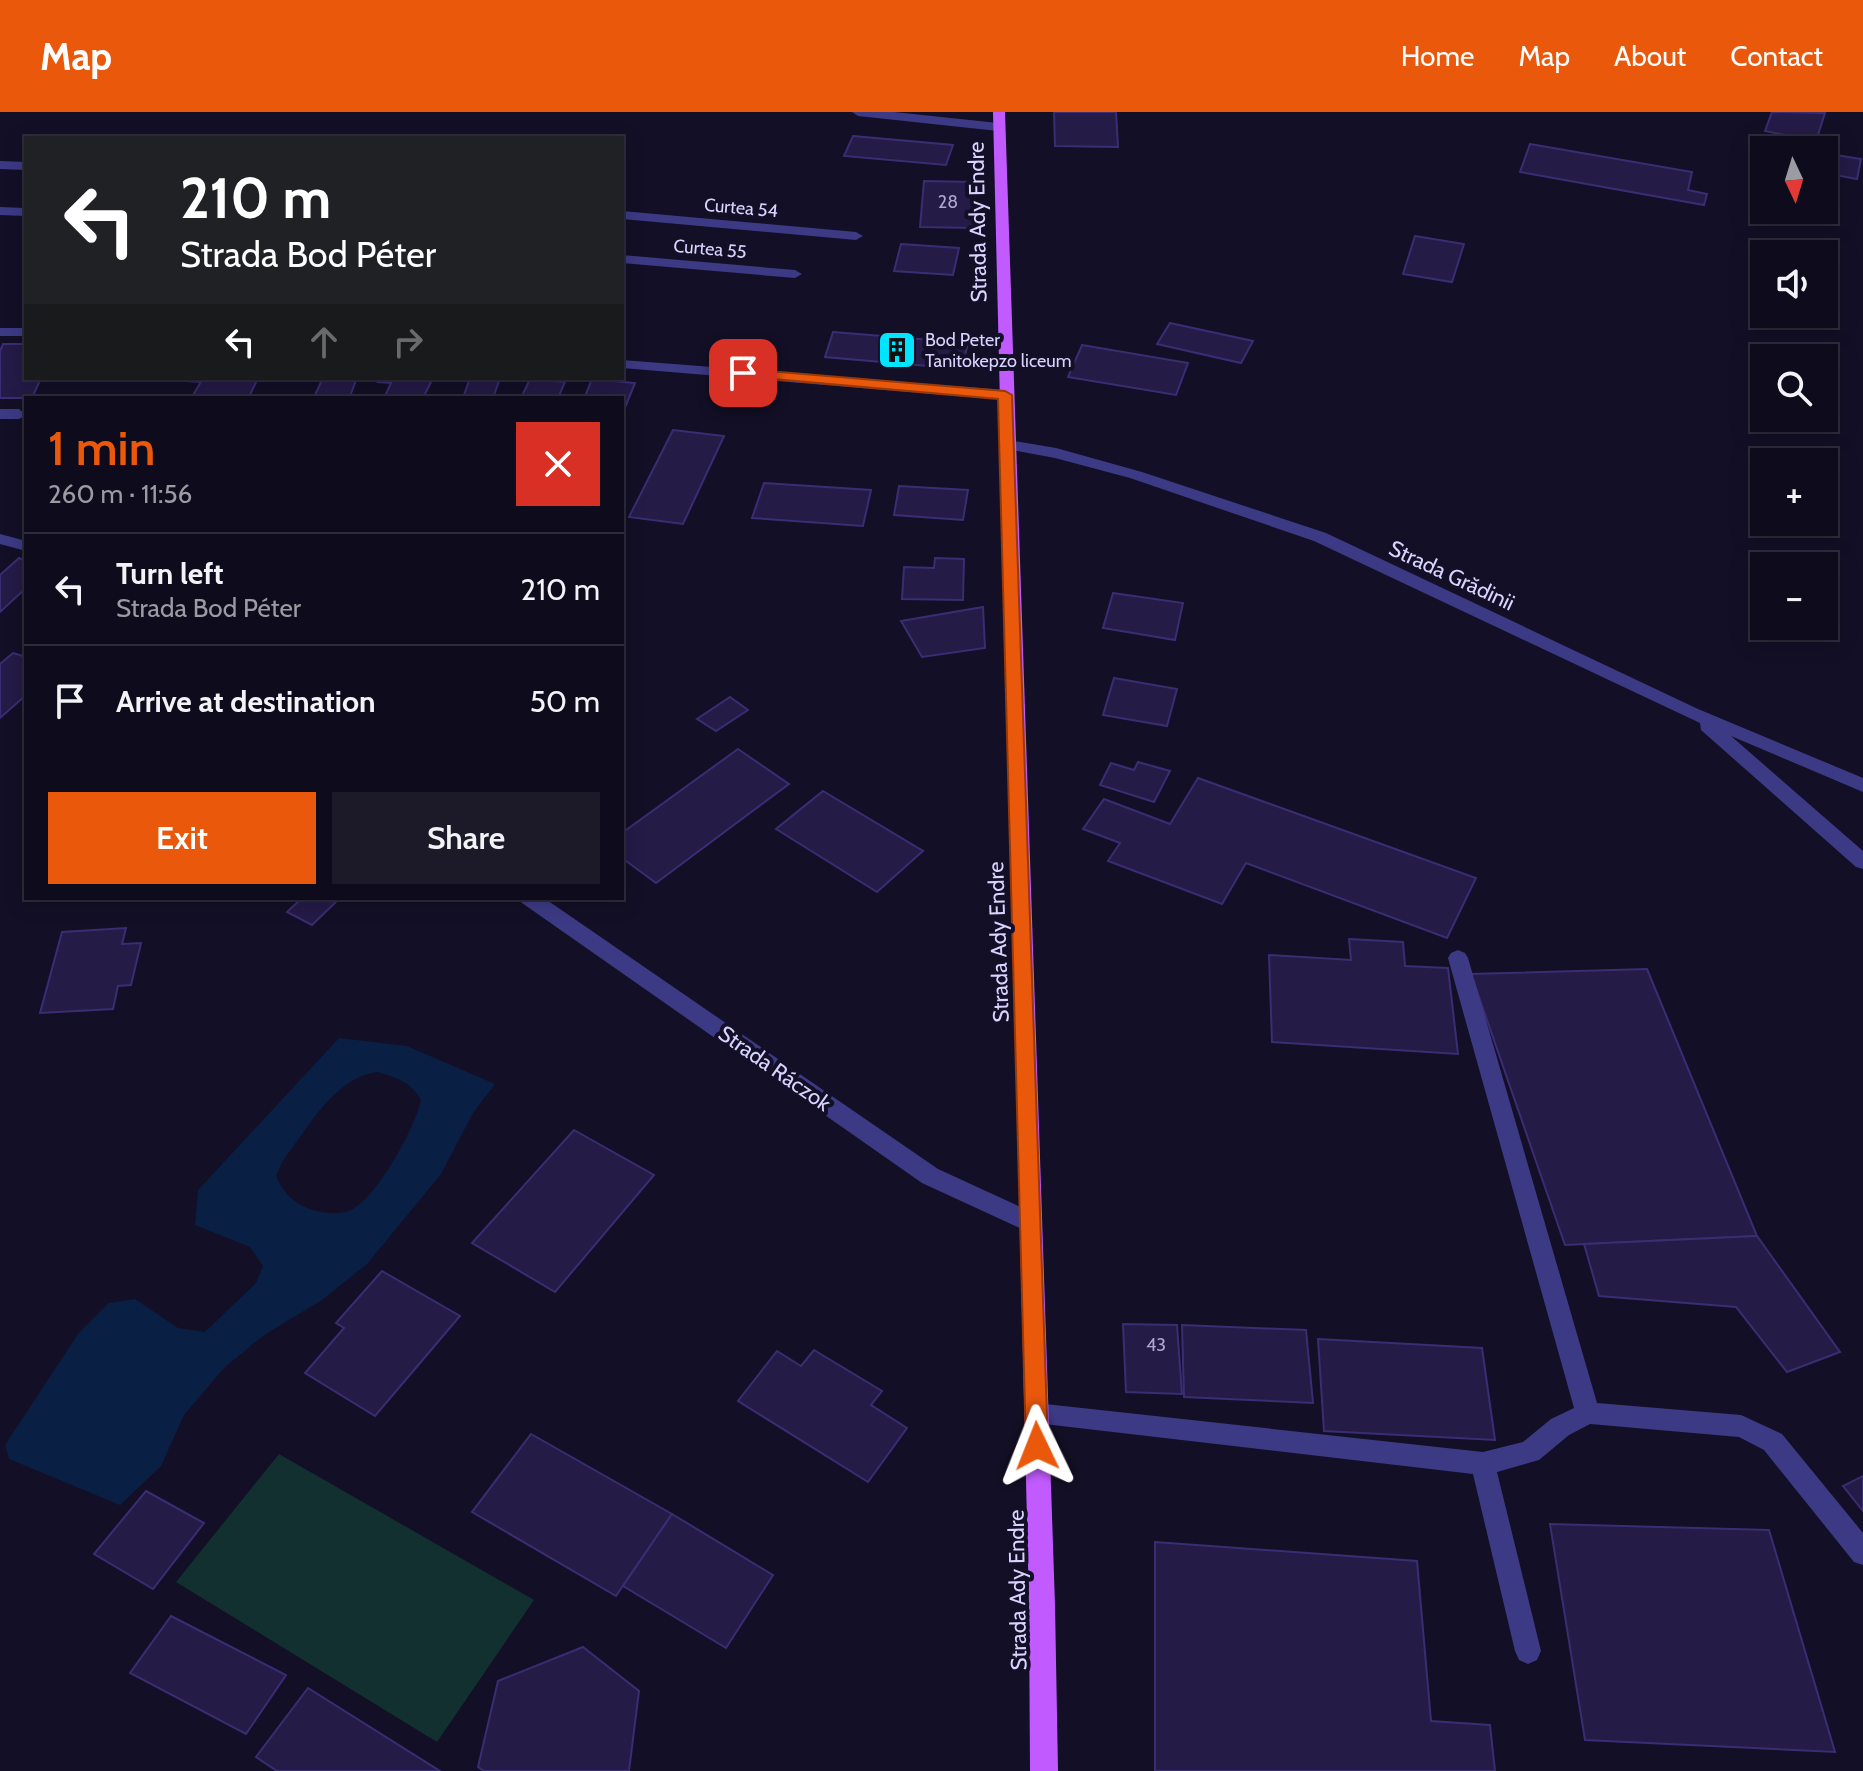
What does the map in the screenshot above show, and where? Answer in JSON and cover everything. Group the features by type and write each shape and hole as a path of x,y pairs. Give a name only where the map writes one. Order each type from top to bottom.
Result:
{"main road":[{"name":"Strada Ady Endre","path":"999,119 1044,1771"}],"street":[{"path":"858,112 999,119"},
{"path":"0,165 24,166"},
{"path":"0,211 24,212"},
{"name":"Curtea 54","path":"624,215 856,236"},
{"name":"Curtea 55","path":"624,259 795,274"},
{"path":"0,332 24,332"},
{"path":"624,364 1005,395"},
{"path":"0,414 19,414"},
{"name":"Strada Grădinii","path":"1008,445 1056,453 1136,475 1320,537 1692,713 1863,785"},
{"path":"0,539 24,545"},
{"path":"1692,713 1863,862"},
{"name":"Strada Ráczok","path":"532,900 930,1176 1030,1222"},
{"path":"1458,958 1588,1413"},
{"path":"1036,1414 1483,1464 1530,1452 1560,1427 1588,1413 1741,1426 1773,1442 1863,1553"},
{"path":"1483,1464 1528,1651"}],"green space":[{"path":"279,1454 534,1600 437,1742 176,1582"}],"water":[{"path":"339,1038 407,1046 495,1084 473,1113 441,1174 367,1264 322,1300 264,1335 224,1368 184,1415 161,1466 120,1505 9,1459 5,1445 78,1334 109,1303 135,1299 178,1328 205,1332 256,1283 263,1266 250,1247 195,1225 198,1190","holes":["378,1072 408,1084 421,1100 403,1143 384,1176 363,1201 348,1211 325,1213 299,1204 285,1192 276,1176 282,1162 335,1094 348,1083"]}],"building":[{"path":"1054,112 1116,112 1118,147 1055,146"},
{"path":"1772,112 1825,113 1818,136 1790,136 1765,131"},
{"path":"853,136 953,145 946,165 844,156"},
{"path":"1530,144 1692,172 1688,190 1707,194 1704,205 1520,172"},
{"path":"1838,155 1861,159 1857,179 1838,176"},
{"path":"924,181 975,182 973,228 920,227"},
{"path":"1415,236 1464,244 1452,282 1403,274"},
{"path":"901,244 959,248 953,275 894,271"},
{"path":"1170,323 1253,341 1241,363 1157,344"},
{"name":"Bod Peter Tanitokepzo liceum","path":"833,332 968,343 962,369 825,357"},
{"path":"3,344 24,344 24,380 40,380 33,396 0,398 0,351"},
{"path":"1082,345 1188,363 1176,395 1068,377"},
{"path":"171,380 257,380 249,396 193,395 201,382"},
{"path":"322,380 356,380 350,396 315,395"},
{"path":"432,380 424,396 385,396 391,383 378,382"},
{"path":"469,380 499,380 494,396 464,396"},
{"path":"530,380 565,382 559,396 522,396"},
{"path":"592,380 635,383 624,410 624,396 585,396"},
{"path":"673,430 724,436 683,524 629,517"},
{"path":"764,483 871,490 863,526 752,518"},
{"path":"899,486 968,490 963,520 894,515"},
{"path":"19,558 24,560 24,590 0,612 0,575"},
{"path":"935,558 964,559 963,600 902,599 904,567 934,568"},
{"path":"1113,593 1183,603 1175,640 1103,628"},
{"path":"983,607 985,648 922,657 901,621"},
{"path":"13,653 24,656 24,697 0,718 0,664"},
{"path":"1114,678 1177,689 1167,726 1103,715"},
{"path":"730,697 748,710 716,731 697,719"},
{"path":"738,749 789,784 656,883 624,859 624,832"},
{"path":"1138,762 1170,771 1154,802 1100,785 1111,763 1134,770"},
{"path":"1198,778 1476,878 1447,938 1246,863 1222,904 1108,861 1120,843 1083,829 1104,799 1170,824"},
{"path":"823,791 923,851 877,892 776,829"},
{"path":"300,900 338,900 312,925 287,912"},
{"path":"126,928 122,944 141,943 131,985 118,986 113,1009 40,1013 62,932"},
{"path":"1349,939 1403,942 1405,966 1448,968 1458,1054 1272,1042 1269,955 1351,960"},
{"path":"1647,969 1757,1236 1565,1245 1471,974"},
{"path":"574,1130 654,1175 555,1292 472,1243"},
{"path":"1757,1236 1840,1352 1787,1372 1736,1307 1599,1296 1584,1244"},
{"path":"382,1271 460,1316 375,1416 305,1373 344,1328 336,1323"},
{"path":"1123,1324 1177,1325 1182,1394 1126,1392"},
{"path":"1182,1325 1306,1330 1313,1403 1184,1397"},
{"path":"1318,1339 1482,1348 1495,1440 1324,1431"},
{"path":"814,1350 882,1391 871,1405 907,1428 868,1482 738,1401 777,1351 801,1366"},
{"path":"531,1434 672,1514 616,1596 472,1512"},
{"path":"1863,1476 1863,1511 1843,1486"},
{"path":"146,1491 204,1523 153,1589 94,1554"},
{"path":"672,1514 773,1575 726,1648 623,1586"},
{"path":"1550,1524 1769,1530 1835,1752 1585,1740"},
{"path":"1155,1542 1417,1561 1431,1721 1490,1725 1495,1771 1155,1771"},
{"path":"171,1616 286,1675 246,1734 130,1673"},
{"path":"583,1647 639,1691 629,1771 484,1771 478,1767 498,1681"},
{"path":"308,1688 440,1771 277,1771 256,1757"}],"place":[{"name":"Bod Peter Tanitokepzo liceum","path":"897,350"}],"route":[{"path":"743,373 1005,395 1037,1446"}]}
